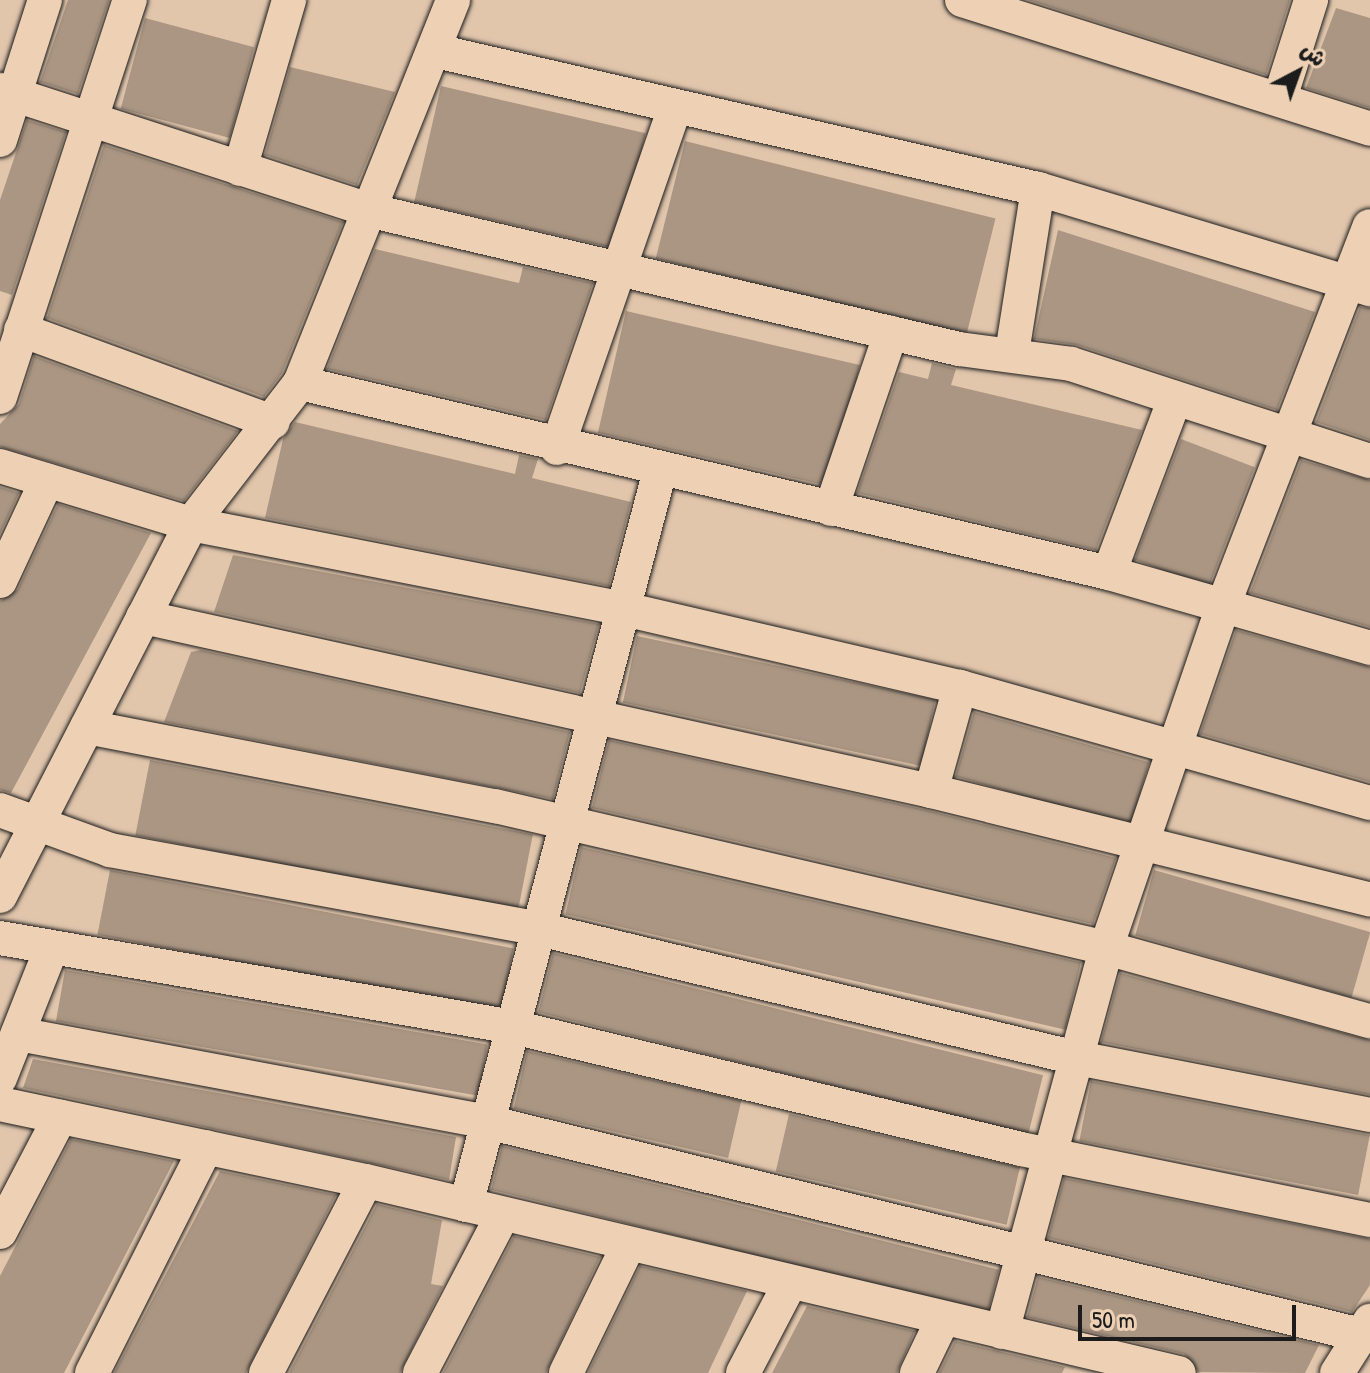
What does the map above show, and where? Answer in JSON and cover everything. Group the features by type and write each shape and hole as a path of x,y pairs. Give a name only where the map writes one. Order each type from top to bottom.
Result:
{"street":[{"path":"0,140 8,92 45,0"},
{"path":"0,397 130,0"},
{"path":"240,169 289,0"},
{"path":"0,896 191,524 273,422 300,383 436,51 453,0"},
{"path":"962,0 1280,98 1370,129"},
{"path":"1280,98 1311,0"},
{"path":"436,51 1038,189 1361,286"},
{"path":"8,92 89,122 372,211 616,274 891,333 1012,353 1175,398 1370,461"},
{"path":"557,448 675,108"},
{"path":"1012,353 1038,189"},
{"path":"1002,1332 1051,1155 1072,1057 1174,743 1286,434 1361,286 1370,226"},
{"path":"21,330 273,422"},
{"path":"831,509 891,333"},
{"path":"300,383 557,448 1109,573 1370,648"},
{"path":"1109,573 1175,398"},
{"path":"0,466 191,524 624,609 960,687 1174,743 1370,803"},
{"path":"466,1205 660,470"},
{"path":"0,581 47,480"},
{"path":"143,617 931,791 1140,847 1370,900"},
{"path":"931,791 960,687"},
{"path":"87,727 566,825 1106,948 1370,1021"},
{"path":"0,810 34,826 110,850 539,929 1072,1057 1370,1115"},
{"path":"0,938 513,1027 1051,1155 1370,1220"},
{"path":"0,1078 51,949"},
{"path":"18,1034 487,1122 1024,1254 1366,1328 1337,1373"},
{"path":"0,1104 366,1181 627,1248 1002,1332 1091,1363 1179,1373"},
{"path":"0,1232 60,1117"},
{"path":"92,1373 206,1147"},
{"path":"266,1373 366,1181"},
{"path":"420,1373 503,1214"},
{"path":"566,1373 627,1248"},
{"path":"743,1373 789,1285"},
{"path":"917,1373 943,1319"}],"building":[{"path":"68,0 109,0 78,94 40,82"},
{"path":"1028,0 1290,0 1266,75"},
{"path":"1336,8 1370,18 1370,108 1306,88"},
{"path":"145,18 254,47 230,138 121,109"},
{"path":"290,67 395,92 357,185 265,155"},
{"path":"441,86 646,133 619,249 414,202"},
{"path":"27,120 66,132 12,295 0,291 0,200"},
{"path":"685,141 995,218 966,336 656,258"},
{"path":"104,145 343,222 282,373 264,397 47,318"},
{"path":"1058,230 1315,312 1277,410 1077,345 1034,339"},
{"path":"375,249 519,283 523,267 593,283 546,420 327,369"},
{"path":"1360,307 1370,308 1370,440 1316,422"},
{"path":"626,311 860,365 832,487 598,433"},
{"path":"34,356 238,431 184,501 0,447 0,424 19,404"},
{"path":"932,363 956,369 951,385 1142,430 1096,550 857,493 899,372 928,379"},
{"path":"295,422 515,474 519,455 538,459 532,478 631,502 609,586 265,518 283,439"},
{"path":"1181,439 1255,467 1209,588 1135,559"},
{"path":"1301,460 1370,480 1370,627 1250,593"},
{"path":"0,487 19,493 0,534"},
{"path":"58,504 151,533 11,793 0,790 0,601 18,589"},
{"path":"233,555 599,624 580,693 214,612"},
{"path":"1236,630 1370,667 1370,782 1200,734"},
{"path":"637,636 935,699 921,766 623,703"},
{"path":"201,650 570,732 553,799 164,722 191,652"},
{"path":"974,712 1149,762 1130,827 956,776"},
{"path":"609,740 926,810 1116,858 1093,924 592,808"},
{"path":"150,760 533,834 518,910 135,836"},
{"path":"581,847 1081,962 1065,1030 565,914"},
{"path":"110,870 513,948 501,1013 97,935"},
{"path":"1154,870 1370,932 1352,997 1135,935"},
{"path":"553,953 1043,1075 1028,1134 538,1012"},
{"path":"65,970 487,1044 478,1096 56,1021"},
{"path":"1120,973 1370,1040 1370,1095 1101,1042"},
{"path":"527,1051 741,1100 728,1158 514,1108"},
{"path":"33,1059 456,1137 449,1180 23,1088"},
{"path":"1091,1081 1370,1135 1358,1195 1079,1141"},
{"path":"789,1114 1020,1167 1007,1225 776,1171"},
{"path":"71,1139 174,1161 64,1373 0,1373 0,1276"},
{"path":"502,1146 999,1270 988,1314 491,1190"},
{"path":"220,1171 336,1195 246,1373 114,1373"},
{"path":"1064,1178 1370,1239 1370,1285 1352,1312 1048,1238"},
{"path":"377,1204 442,1220 431,1284 443,1286 400,1373 289,1373"},
{"path":"514,1236 600,1257 546,1373 443,1373"},
{"path":"640,1266 747,1291 708,1373 588,1373"},
{"path":"1038,1277 1319,1345 1305,1373 1198,1372 1184,1354 1027,1317"},
{"path":"807,1306 915,1331 897,1373 772,1373"},
{"path":"955,1341 1065,1367 1062,1373 939,1373"}]}
